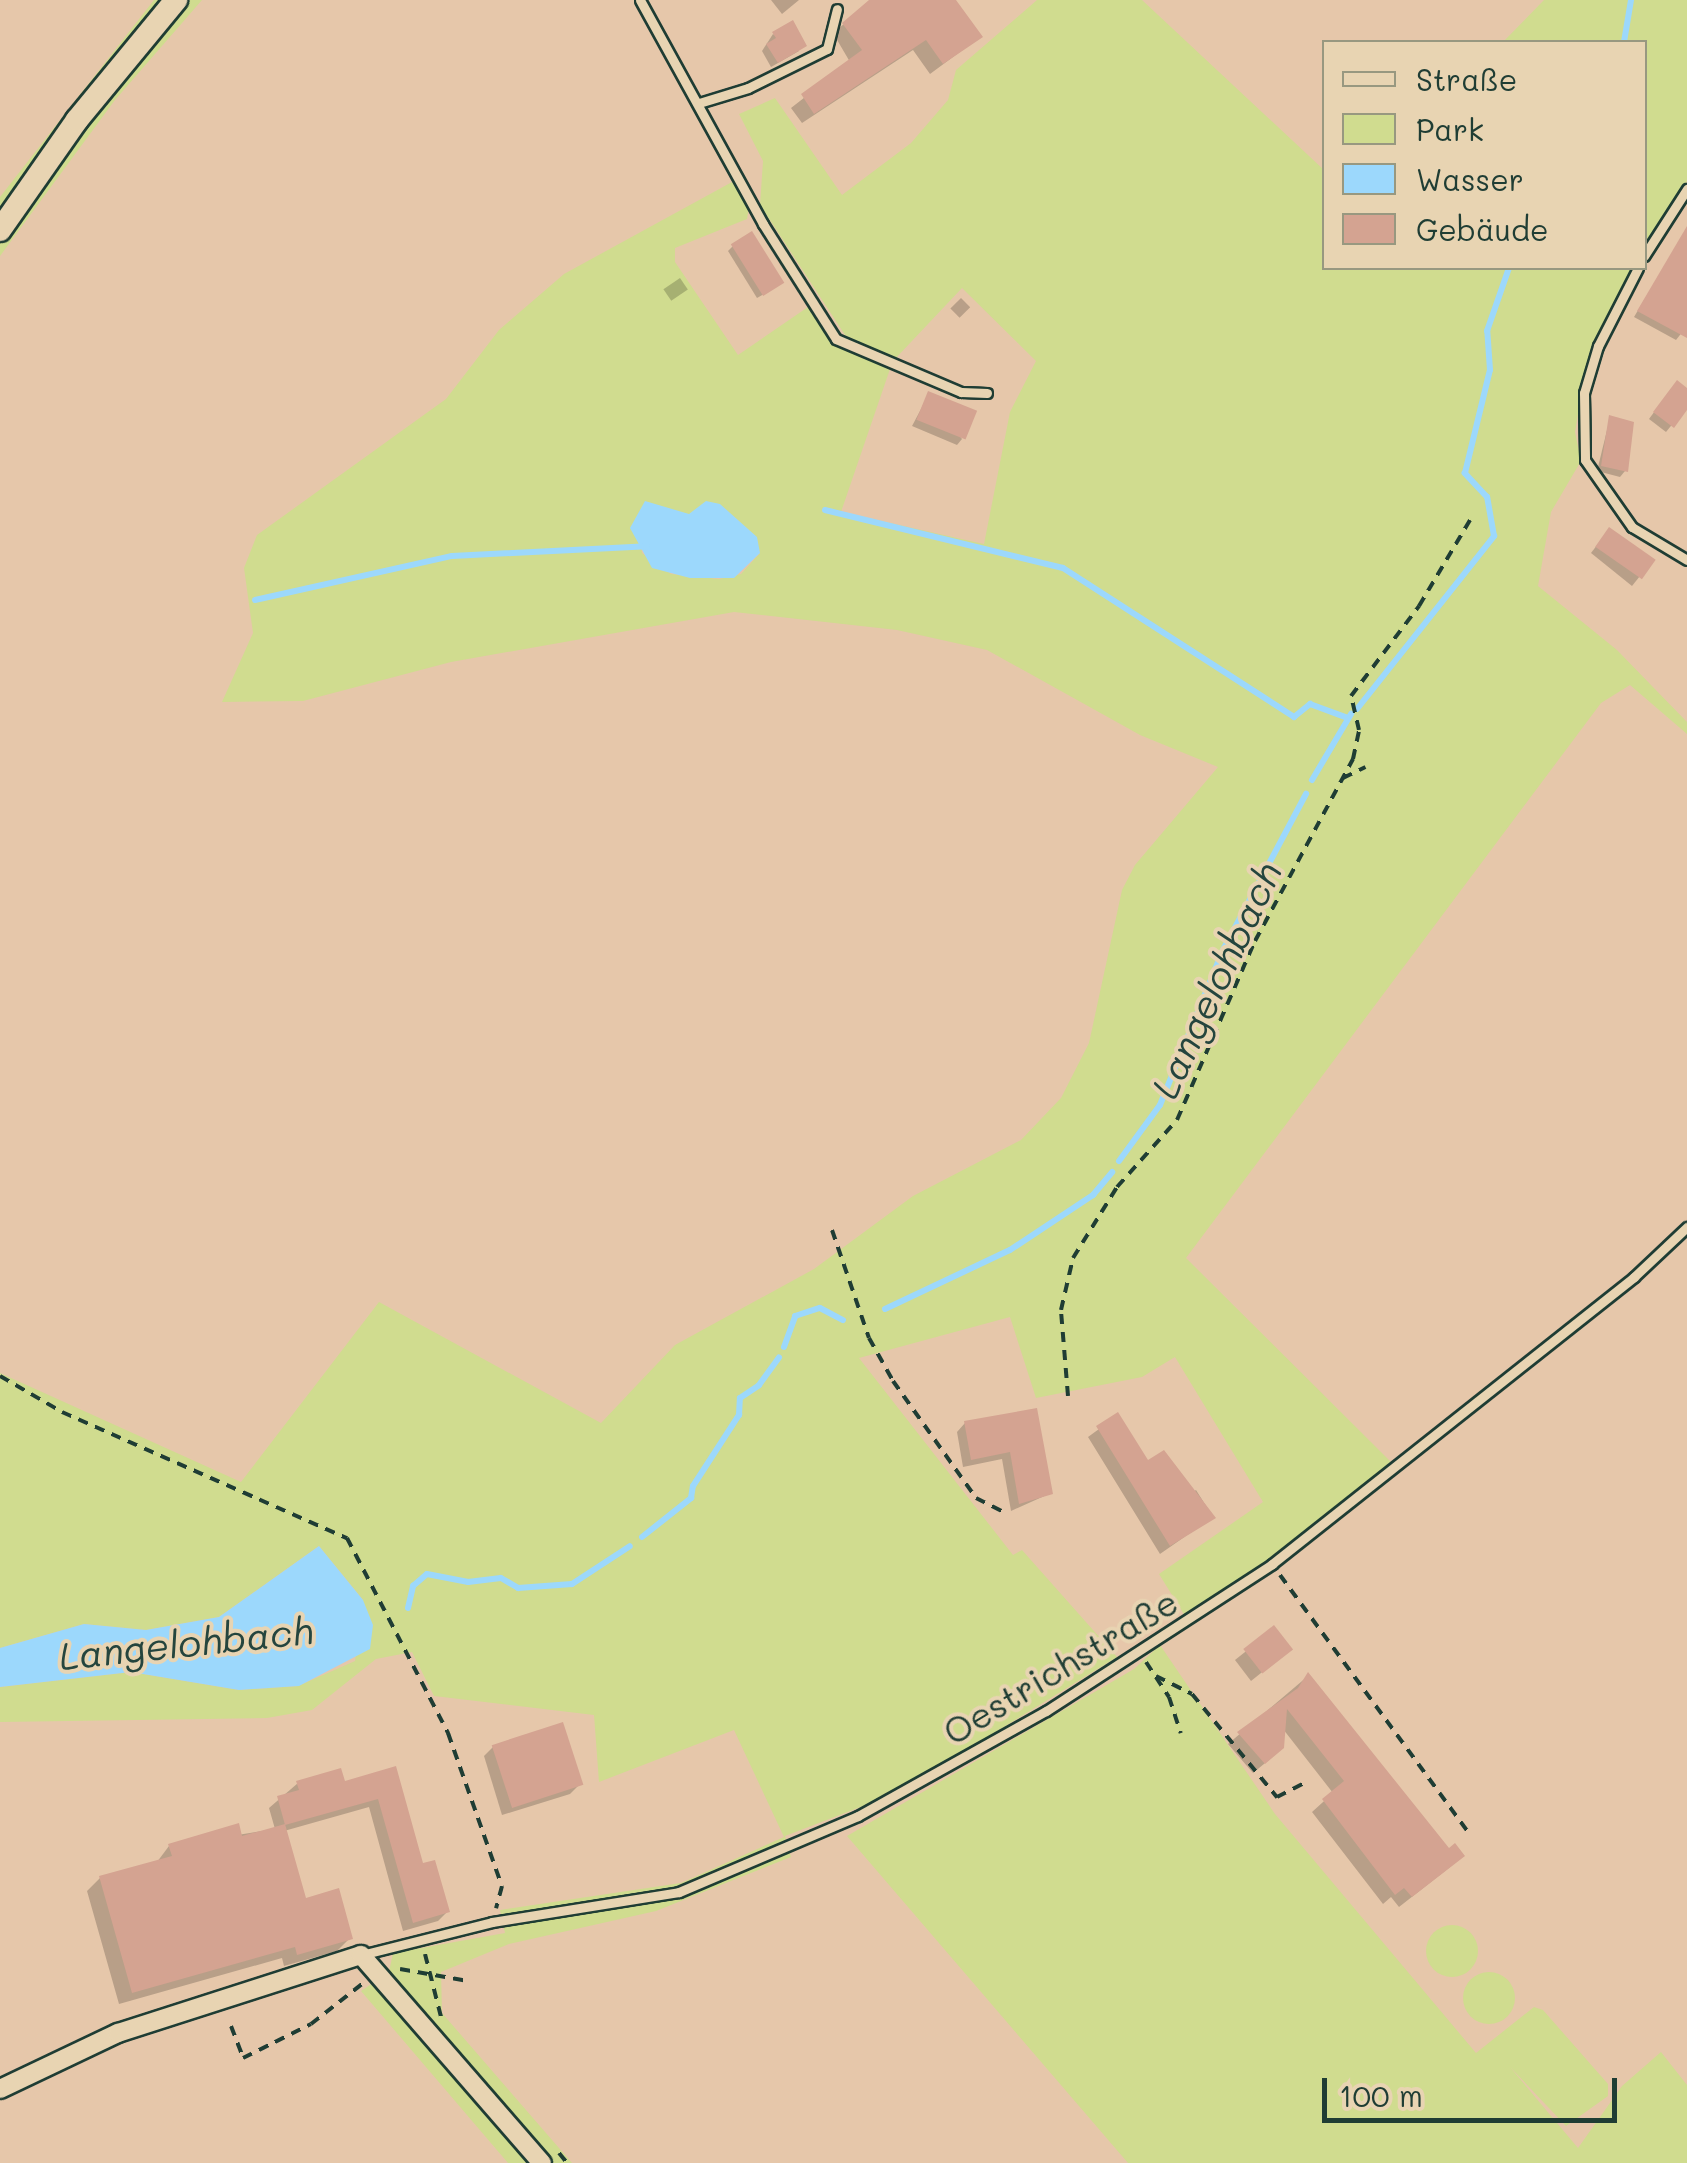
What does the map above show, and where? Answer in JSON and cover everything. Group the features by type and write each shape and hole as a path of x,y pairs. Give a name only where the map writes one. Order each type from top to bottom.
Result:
{"street":[{"path":"0,230 77,120 176,0"},
{"path":"0,2089 118,2034 361,1955 542,2163"}],"lane":[{"path":"640,0 763,224 836,339 961,392 987,393"},
{"path":"699,103 748,88 827,48 837,9"},
{"path":"1647,251 1687,189"},
{"path":"1637,270 1598,346 1580,428 1586,460 1612,505 1632,527 1687,560"},
{"name":"Oestrichstraße","path":"361,1955 492,1922 679,1892 858,1816 1046,1711 1272,1564 1634,1277 1687,1226"}],"path":[{"path":"1068,1396 1061,1324 1073,1258 1117,1186 1177,1120 1254,942 1343,778 1359,739 1351,696 1419,606 1470,520"},
{"path":"1343,778 1366,767"},
{"path":"832,1230 869,1338 893,1380 976,1498 1004,1512"},
{"path":"0,1376 62,1412 347,1538 448,1733 502,1886 492,1922"},
{"path":"1272,1564 1470,1835"},
{"path":"1138,1650 1156,1676 1181,1734"},
{"path":"1156,1676 1192,1694 1277,1798 1303,1784"},
{"path":"422,1940 430,1979 468,1981"},
{"path":"231,2026 243,2058 311,2024 376,1972"}],"green space":[{"path":"154,0 202,0 115,100 0,256 0,197"},
{"path":"1037,0 1142,0 1322,168 1322,270 1632,270 1584,379 1575,432 1581,461 1551,512 1538,586 1617,650 1687,722 1687,734 1630,685 1601,703 1186,1258 1393,1464 1276,1555 1185,1616 1159,1574 1263,1502 1175,1357 1142,1377 1036,1398 1010,1317 859,1358 1013,1555 1022,1550 1117,1657 897,1793 785,1836 791,1857 656,1911 509,1944 441,1972 442,2013 572,2163 508,2163 361,1991 389,1972 393,1953 505,1933 500,1910 681,1883 784,1837 734,1730 599,1782 594,1715 434,1696 412,1652 376,1659 312,1710 267,1718 0,1722 0,1687 131,1672 239,1690 298,1686 355,1661 363,1600 319,1546 219,1617 146,1630 84,1624 0,1648 0,1373 241,1482 379,1302 601,1423 675,1345 814,1269 913,1196 1021,1140 1061,1098 1089,1043 1122,890 1135,865 1218,767 1140,735 987,650 897,630 734,612 451,662 303,701 222,702 253,633 244,568 257,535 446,399 499,330 564,274 732,182 749,207 747,219 675,248 675,262 738,355 808,307 830,341 890,369 841,512 984,544 1010,412 1036,361 962,288 894,360 845,335 760,205 763,161 739,114 775,98 842,195 911,143 948,100 956,70","holes":["689,514 760,553 741,574 719,579 671,574 642,553 640,540"]},
{"path":"1544,0 1687,0 1687,181 1647,244 1647,40 1505,40"},
{"path":"1160,1645 1275,1814 1476,2053 1534,2007 1543,2010 1608,2084 1608,2096 1566,2126 1510,2067 1578,2148 1622,2086 1661,2052 1687,2085 1687,2163 1128,2163 847,1836 1134,1669"},
{"path":"1452,1925 1470,1933 1478,1951 1470,1969 1452,1977 1434,1969 1426,1951 1434,1933"},
{"path":"1489,1972 1507,1980 1515,1998 1507,2016 1489,2024 1471,2016 1463,1998 1471,1980"}],"water":[{"path":"645,501 689,514 706,501 720,504 757,537 760,553 734,578 690,578 652,568 630,528"},
{"path":"319,1546 363,1600 373,1625 370,1649 299,1686 239,1690 131,1672 0,1687 0,1648 84,1624 146,1630 219,1617"}],"building":[{"path":"869,0 956,0 983,37 943,64 926,40 814,114 801,94 862,50 842,23"},
{"path":"793,20 807,46 778,63 766,44 776,38 772,32"},
{"path":"1687,226 1687,338 1637,311"},
{"path":"752,231 784,283 763,296 731,244"},
{"path":"1677,380 1687,388 1687,410 1674,428 1653,412"},
{"path":"928,391 977,411 966,440 916,420"},
{"path":"1609,415 1634,422 1628,472 1601,466"},
{"path":"1609,527 1656,560 1642,579 1595,547"},
{"path":"1037,1408 1053,1494 1019,1504 1010,1452 971,1460 964,1421"},
{"path":"1118,1412 1148,1460 1164,1450 1216,1518 1170,1546 1096,1426"},
{"path":"1274,1625 1293,1649 1262,1673 1243,1649"},
{"path":"1308,1672 1449,1848 1455,1843 1465,1856 1412,1897 1404,1888 1395,1895 1322,1799 1344,1781 1287,1709 1284,1748 1265,1764 1237,1732 1298,1688"},
{"path":"563,1722 583,1785 512,1808 492,1745"},
{"path":"396,1766 423,1863 435,1860 450,1912 413,1923 378,1799 285,1825 277,1796 299,1790 296,1781 341,1768 345,1781"},
{"path":"239,1823 242,1836 285,1824 306,1898 339,1888 353,1939 297,1955 295,1947 132,1993 99,1876 172,1856 168,1844"}],"waterway":[{"name":"Langelohbach","path":"1624,40 1631,0"},
{"name":"Langelohbach","path":"1357,709 1494,536 1487,497 1465,473 1490,370 1487,331 1508,270"},
{"path":"825,510 1063,568 1294,717 1310,704 1348,718"},
{"path":"255,600 452,556 647,546"},
{"name":"Langelohbach","path":"1312,780 1351,714"},
{"name":"Langelohbach","path":"1119,1161 1160,1105 1223,950 1306,794"},
{"name":"Langelohbach","path":"885,1309 1010,1250 1093,1195 1112,1172"},
{"name":"Langelohbach","path":"784,1347 795,1316 820,1308 843,1320"},
{"name":"Langelohbach","path":"642,1537 691,1498 693,1486 739,1415 740,1398 759,1385 779,1357"},
{"name":"Langelohbach","path":"408,1608 413,1586 427,1574 468,1582 501,1578 518,1588 572,1584 630,1546"}]}
